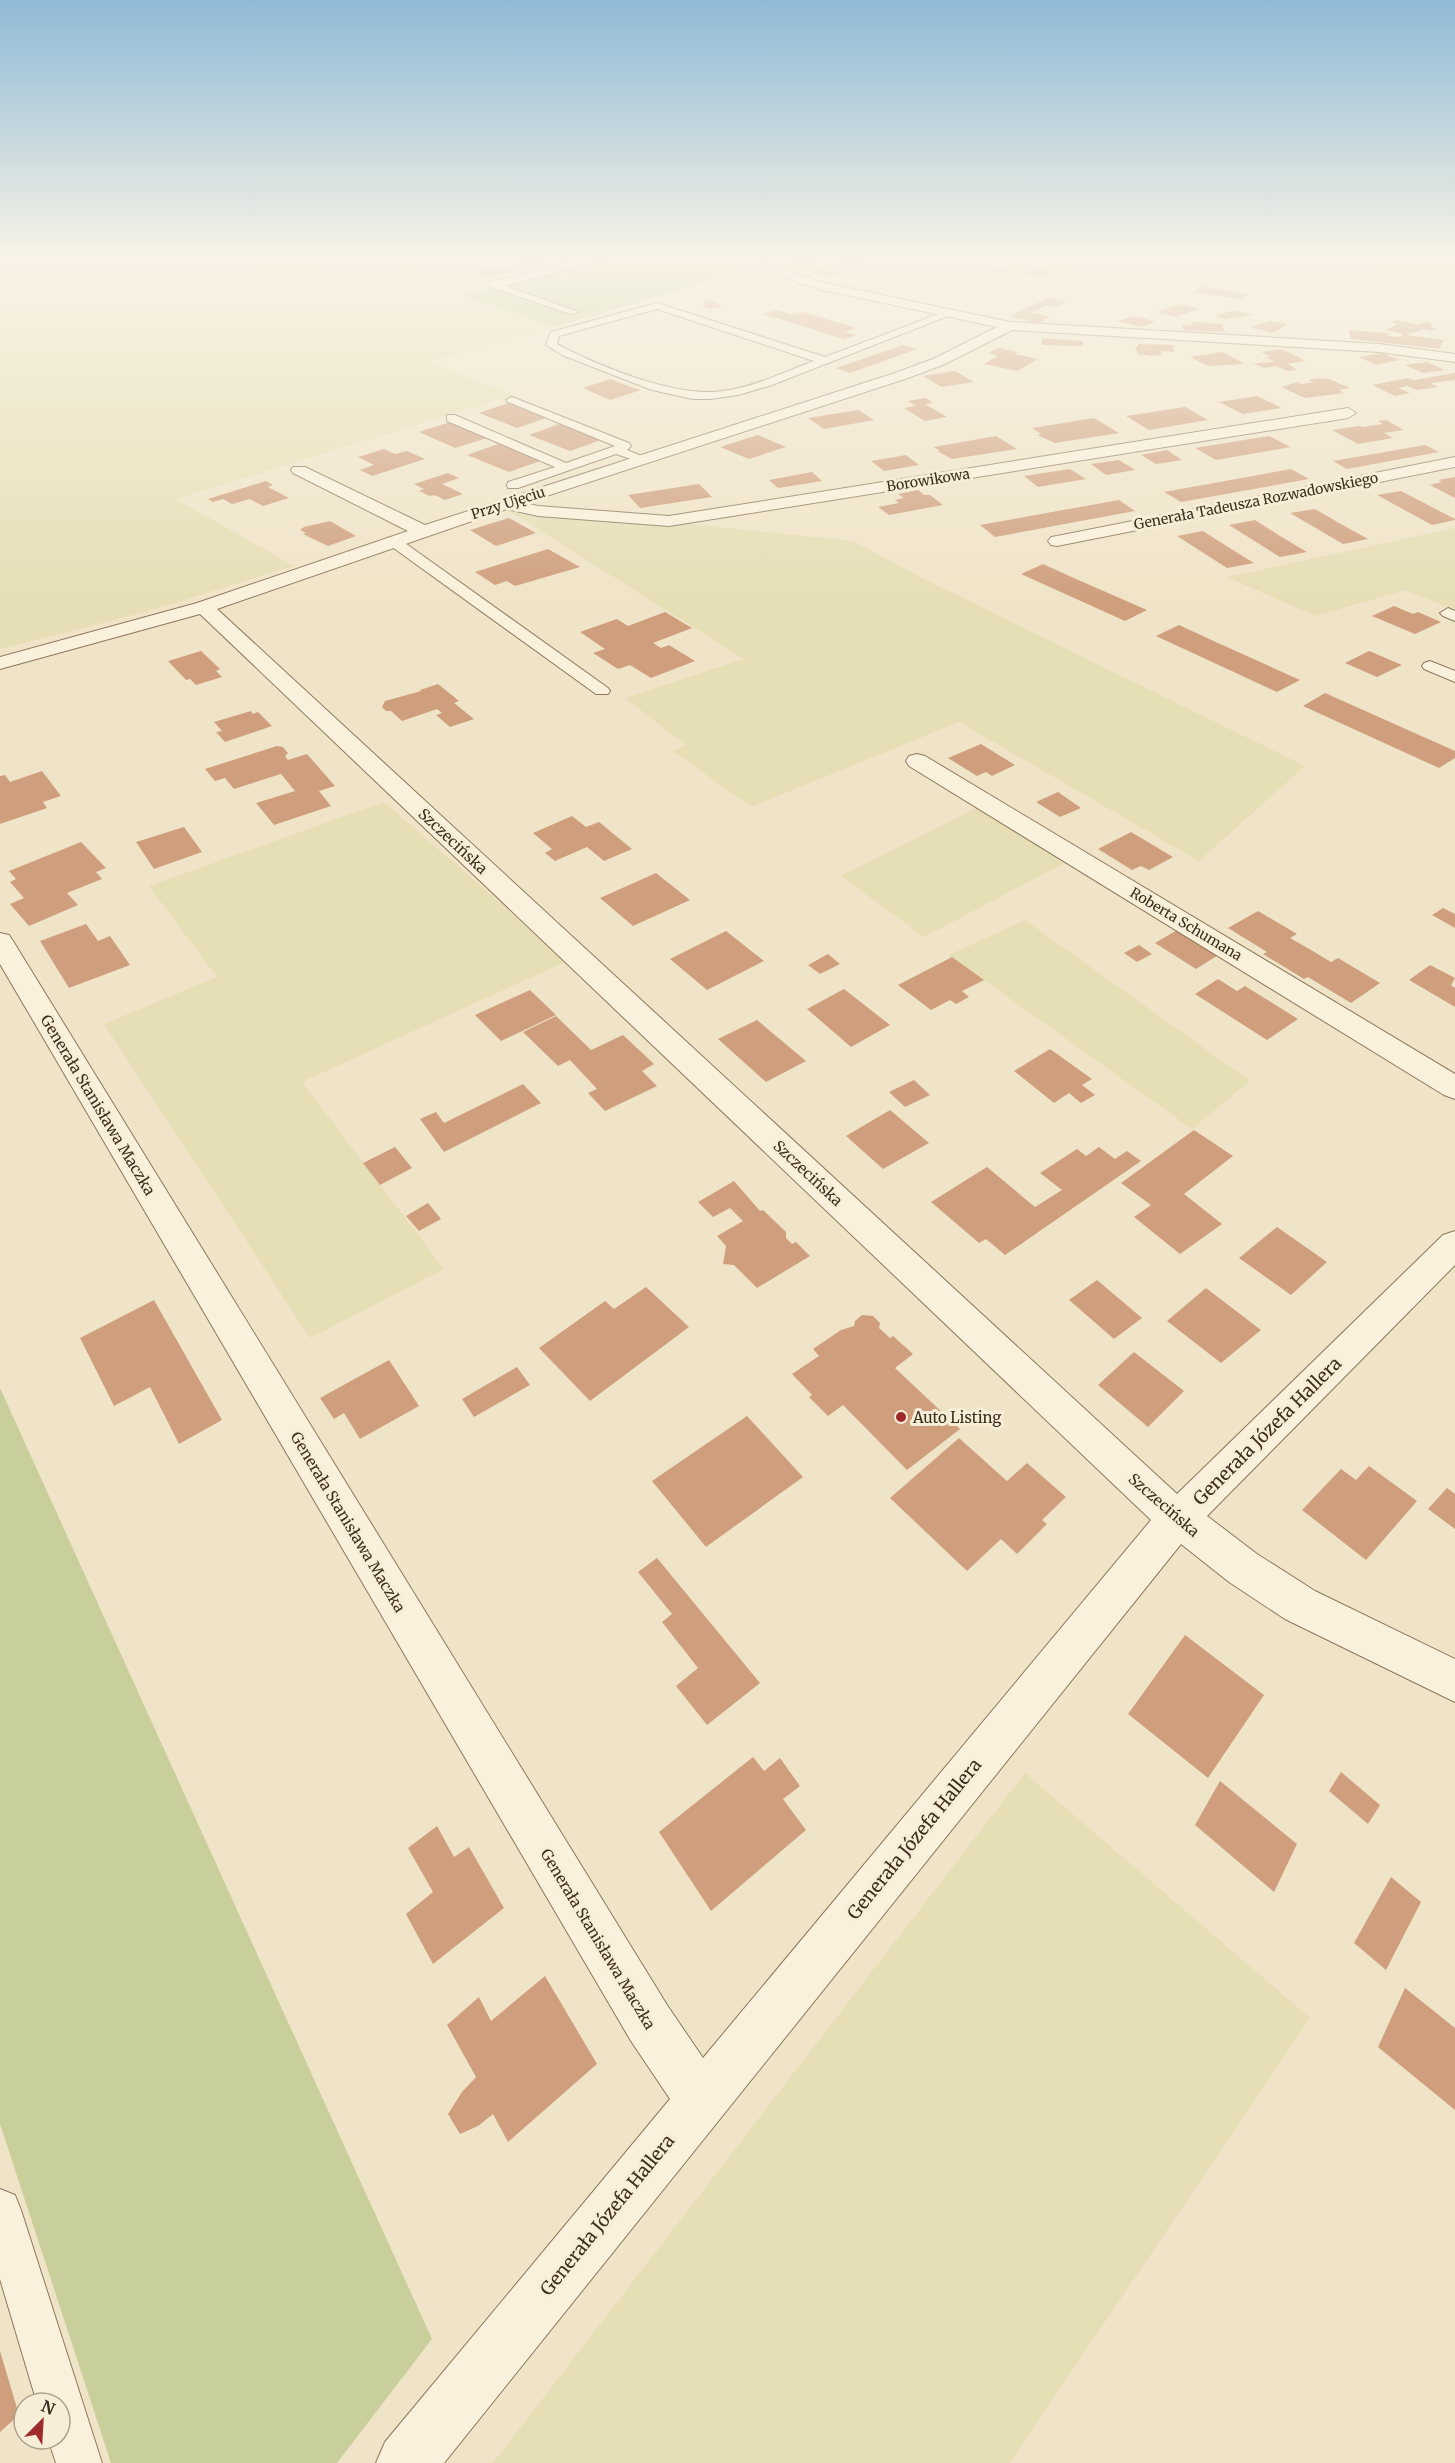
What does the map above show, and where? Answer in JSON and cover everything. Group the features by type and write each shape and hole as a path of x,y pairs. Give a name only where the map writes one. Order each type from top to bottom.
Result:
{"street":[{"name":"Przy Ujęciu","path":"0,663 204,607 422,531 913,371"},
{"name":"Borowikowa","path":"507,503 538,511 669,521 1348,413"},
{"name":"Generała Tadeusza Rozwadowskiego","path":"1057,541 1455,462"},
{"path":"299,470 422,531"},
{"name":"Szczecińska","path":"204,607 1178,1519 1243,1568 1300,1605 1455,1681"},
{"name":"Roberta Schumana","path":"917,761 1455,1088"},
{"name":"Generała Stanisława Maczka","path":"0,942 649,2023 701,2100"},
{"name":"Generała Józefa Hallera","path":"406,2463 1143,1558 1178,1519 1455,1244"}],"lane":[{"path":"615,371 673,392 710,396 737,392 797,371"},
{"path":"512,400 625,446 513,485"},
{"path":"452,418 566,467"},
{"path":"616,450 643,459"},
{"path":"393,541 602,690"},
{"path":"1430,666 1455,677"},
{"path":"0,2210 56,2391"},
{"path":"72,2441 79,2463"}],"shaded area":[{"path":"0,371 451,371 514,395 176,499 294,566 145,612 0,649"},
{"path":"509,511 659,526 691,524 853,541 926,580 1305,766 1199,861 959,722 751,807 673,751 686,745 625,698 744,659"},
{"path":"1455,528 1455,610 1405,590 1316,616 1227,577"},
{"path":"384,802 567,961 302,1082 444,1269 310,1338 104,1024 217,977 149,886"},
{"path":"984,804 1072,859 924,937 841,876"},
{"path":"1025,920 1250,1081 1192,1129 949,955"},
{"path":"1025,1773 1310,2018 1010,2463 493,2463"}],"green space":[{"path":"0,1388 432,2339 337,2463 111,2463 0,2124"}],"building":[{"path":"955,371 974,382 942,387 923,376"},
{"path":"1455,373 1455,380 1431,383 1438,387 1417,390 1407,386 1398,388 1410,393 1395,396 1372,385 1408,378 1414,380"},
{"path":"610,379 641,390 610,400 583,388"},
{"path":"1329,379 1350,388 1339,390 1344,393 1305,398 1281,387 1297,382 1302,384 1314,382 1308,380"},
{"path":"1257,396 1282,408 1243,414 1219,402"},
{"path":"925,398 933,403 925,404 947,417 925,421 904,408 916,406 908,401"},
{"path":"508,403 546,418 517,428 479,413"},
{"path":"1185,407 1208,420 1149,430 1126,416"},
{"path":"858,410 874,420 824,429 808,418"},
{"path":"1094,418 1119,433 1055,443 1037,435 1041,434 1032,428"},
{"path":"1386,420 1404,430 1384,433 1393,438 1358,444 1332,430 1383,424 1378,421"},
{"path":"450,422 487,438 455,448 419,432"},
{"path":"559,424 601,440 570,451 529,435"},
{"path":"758,435 786,447 749,459 720,447"},
{"path":"996,436 1017,449 952,459 934,447"},
{"path":"1269,436 1291,447 1216,460 1195,448"},
{"path":"498,444 540,461 509,472 467,455"},
{"path":"1425,445 1439,452 1347,469 1333,461"},
{"path":"384,449 395,454 407,451 425,459 372,476 360,470 374,465 358,457"},
{"path":"1167,450 1182,460 1156,464 1141,455"},
{"path":"906,455 919,465 884,471 871,461"},
{"path":"1119,460 1135,470 1106,475 1091,464"},
{"path":"1070,469 1086,479 1038,487 1024,476"},
{"path":"1291,469 1309,479 1181,502 1164,492"},
{"path":"812,472 822,481 778,488 769,480"},
{"path":"448,473 459,478 442,484 463,494 445,500 419,491 424,489 414,484"},
{"path":"1455,477 1455,498 1430,485 1442,482 1438,480"},
{"path":"266,481 273,485 268,487 289,498 263,506 250,499 232,504 223,499 213,502 208,499"},
{"path":"699,484 712,497 640,508 628,495"},
{"path":"918,490 924,495 930,495 943,505 889,515 878,507 899,503 895,500 904,498 898,494"},
{"path":"1401,491 1455,520 1432,525 1377,495"},
{"path":"1119,500 1135,511 995,537 980,525"},
{"path":"1315,509 1368,539 1343,544 1290,513"},
{"path":"509,518 536,533 496,546 470,530"},
{"path":"1255,520 1307,552 1280,557 1229,525"},
{"path":"330,521 356,536 328,546 303,534 306,533 300,530 304,527"},
{"path":"1203,531 1254,563 1227,568 1177,536"},
{"path":"548,549 580,567 515,586 507,581 495,585 475,572"},
{"path":"1043,564 1147,610 1125,621 1021,574"},
{"path":"1394,606 1413,614 1418,612 1441,622 1415,634 1372,616"},
{"path":"665,612 692,628 653,643 661,648 669,645 695,661 651,678 630,665 618,669 593,653 605,649 580,632 617,619 628,626"},
{"path":"1179,625 1300,680 1277,692 1156,636"},
{"path":"201,651 220,669 216,671 222,677 196,685 190,679 186,680 168,661"},
{"path":"1369,651 1402,665 1377,677 1345,663"},
{"path":"438,684 459,701 454,703 474,719 450,727 436,715 442,713 437,709 402,721 391,711 386,711 382,707 385,701"},
{"path":"1325,693 1455,751 1455,758 1439,768 1303,706"},
{"path":"251,711 253,714 258,712 272,726 225,742 216,732 222,731 214,722"},
{"path":"981,744 1015,765 992,776 986,772 977,776 948,758"},
{"path":"277,746 283,747 288,753 285,756 288,760 307,754 335,786 319,791 331,806 274,825 256,803 295,791 281,774 234,789 225,778 215,781 205,769"},
{"path":"42,771 61,796 43,802 47,808 0,824 0,776 5,775 10,782"},
{"path":"1058,792 1081,808 1060,817 1036,802"},
{"path":"572,816 586,827 599,822 632,849 604,861 587,847 555,861 545,853 552,849 533,833"},
{"path":"184,827 202,852 154,869 136,842"},
{"path":"1131,832 1173,857 1149,870 1141,866 1132,870 1098,849"},
{"path":"81,842 106,868 96,872 102,879 67,893 78,905 29,926 10,904 24,898 10,882 16,879 9,871"},
{"path":"656,873 690,900 633,926 600,898"},
{"path":"1443,908 1455,914 1455,928 1432,915"},
{"path":"1258,911 1297,934 1290,938 1331,962 1338,958 1380,983 1351,1003 1308,977 1304,979 1263,954 1267,952 1228,928"},
{"path":"86,924 98,941 110,936 130,965 69,988 40,941"},
{"path":"1179,929 1220,954 1196,969 1155,943"},
{"path":"726,931 764,961 707,990 670,959"},
{"path":"1139,945 1152,954 1137,962 1124,953"},
{"path":"828,954 840,964 820,974 808,965"},
{"path":"952,957 984,980 962,991 969,997 956,1004 950,1000 931,1010 898,985"},
{"path":"1430,965 1455,978 1451,985 1455,988 1455,1007 1409,980"},
{"path":"1218,979 1237,991 1245,986 1298,1019 1267,1040 1195,994"},
{"path":"844,989 890,1025 851,1047 807,1009"},
{"path":"530,990 556,1015 501,1041 475,1015"},
{"path":"556,1016 591,1050 623,1035 654,1064 642,1071 657,1086 605,1111 588,1093 597,1089 570,1060 558,1066 523,1032"},
{"path":"757,1020 806,1061 766,1082 718,1039"},
{"path":"1050,1049 1092,1079 1082,1085 1095,1095 1081,1103 1069,1093 1054,1103 1014,1071"},
{"path":"914,1080 930,1095 905,1107 889,1092"},
{"path":"523,1084 541,1103 444,1152 420,1119 436,1112 444,1123"},
{"path":"890,1110 929,1143 883,1169 846,1136"},
{"path":"1194,1130 1233,1156 1184,1194 1222,1224 1180,1254 1134,1217 1151,1205 1121,1183"},
{"path":"395,1147 412,1168 380,1185 363,1163"},
{"path":"1099,1147 1115,1159 1127,1151 1141,1161 1005,1255 986,1239 979,1243 931,1202 987,1167 1035,1207 1062,1190 1040,1173 1077,1149 1086,1156"},
{"path":"734,1181 760,1211 763,1210 786,1232 786,1238 792,1244 796,1242 810,1256 757,1288 734,1265 723,1264 726,1246 717,1236 743,1221 730,1208 713,1217 698,1202"},
{"path":"428,1203 441,1219 419,1231 406,1216"},
{"path":"1277,1227 1327,1262 1291,1295 1239,1258"},
{"path":"1097,1280 1142,1318 1114,1339 1069,1300"},
{"path":"646,1287 689,1327 590,1401 539,1348 605,1301 614,1309"},
{"path":"1206,1288 1261,1330 1221,1363 1167,1321"},
{"path":"154,1300 222,1420 179,1444 150,1387 114,1406 80,1338"},
{"path":"862,1315 873,1316 880,1323 879,1328 890,1338 893,1336 913,1354 895,1368 960,1429 907,1470 843,1405 828,1416 809,1397 812,1395 792,1374 819,1356 813,1349 841,1330 854,1326 855,1321"},
{"path":"1134,1352 1184,1391 1148,1427 1098,1385"},
{"path":"389,1360 419,1406 360,1439 344,1413 334,1419 320,1398"},
{"path":"517,1367 530,1385 474,1417 462,1399"},
{"path":"747,1416 803,1477 706,1547 652,1481"},
{"path":"959,1438 1007,1481 1027,1463 1066,1497 1042,1520 1047,1524 1017,1554 1001,1539 967,1571 890,1498"},
{"path":"1369,1466 1417,1501 1366,1560 1302,1510 1341,1469 1356,1480"},
{"path":"1447,1488 1455,1494 1455,1529 1428,1509"},
{"path":"657,1558 760,1683 707,1725 676,1686 698,1668 662,1622 672,1614 638,1572"},
{"path":"1185,1635 1264,1695 1208,1778 1128,1714"},
{"path":"753,1757 764,1771 780,1758 800,1786 783,1799 806,1830 711,1911 659,1832"},
{"path":"1341,1772 1380,1805 1368,1824 1329,1791"},
{"path":"1220,1781 1297,1844 1274,1892 1195,1825"},
{"path":"437,1826 454,1857 469,1847 504,1908 433,1964 406,1914 433,1892 408,1848"},
{"path":"1391,1877 1421,1902 1386,1970 1354,1943"},
{"path":"545,1976 597,2064 508,2142 493,2114 478,2126 460,2134 448,2114 462,2092 476,2077 447,2025 479,1997 491,2021"},
{"path":"1405,1988 1455,2028 1455,2110 1378,2047"},
{"path":"0,2351 12,2391 12,2421 0,2432"}],"place":[{"name":"Auto Listing","path":"901,1417"}]}
